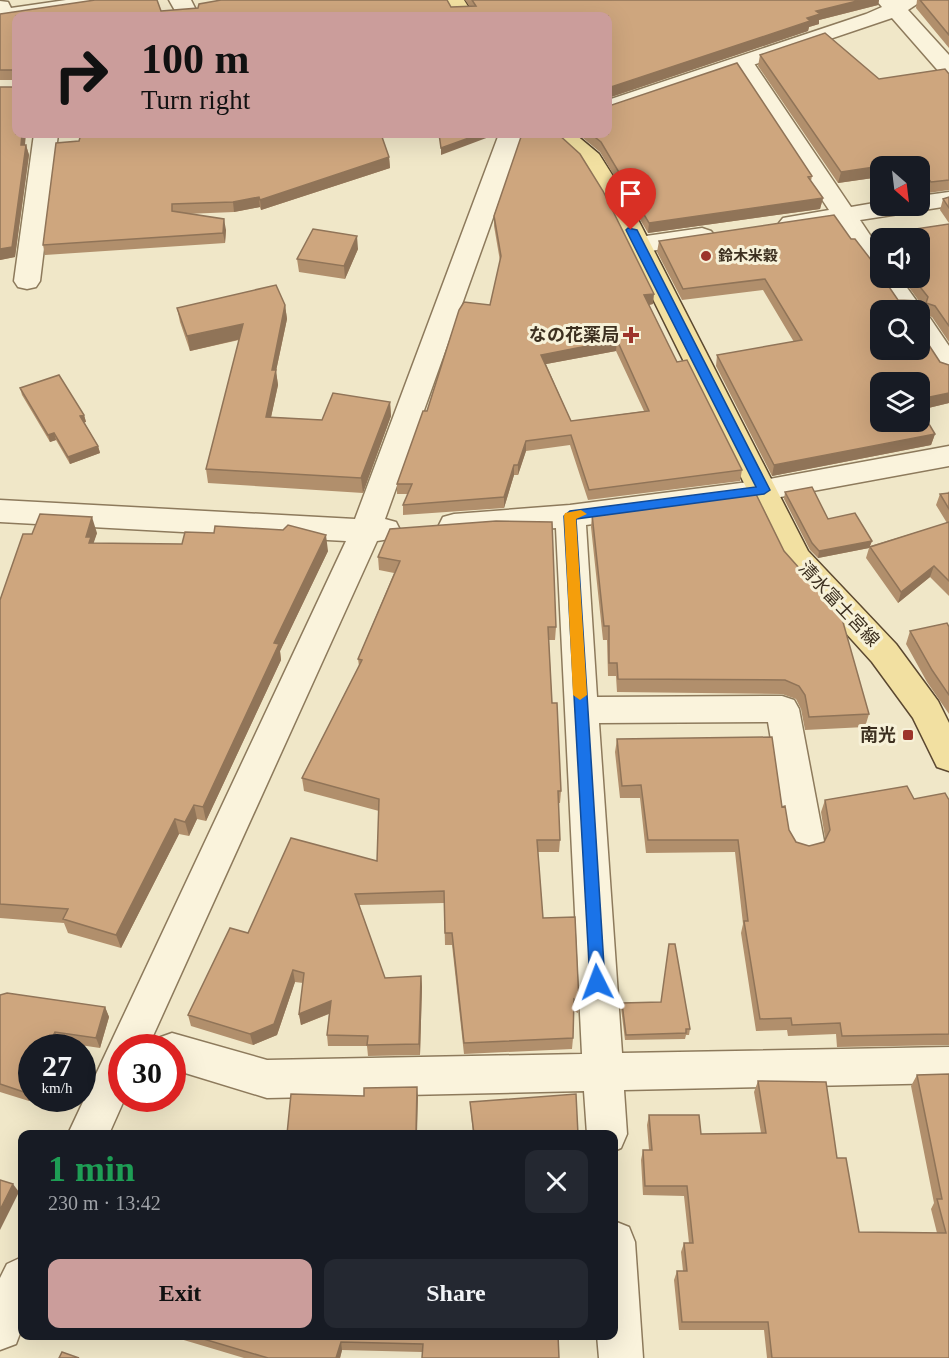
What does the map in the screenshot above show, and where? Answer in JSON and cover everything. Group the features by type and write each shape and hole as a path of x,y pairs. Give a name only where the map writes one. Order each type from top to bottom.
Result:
{"main road":[{"name":"清水富士宮線","path":"566,138 590,159 616,200 764,490 796,558 884,653 926,710 949,757"}],"street":[{"path":"29,12 108,0"},
{"path":"612,106 874,19 898,3 949,69"},
{"path":"0,7 3,16 12,15"},
{"path":"743,64 870,253"},
{"path":"27,281 45,138"},
{"path":"142,1034 366,531 510,138"},
{"path":"930,201 949,198"},
{"path":"764,227 870,211"},
{"path":"639,245 730,232"},
{"path":"930,338 949,366"},
{"path":"0,511 366,531 570,516 764,490 949,456"},
{"path":"570,516 607,1130"},
{"path":"581,710 782,709 806,841"},
{"path":"186,1055 267,1078 949,1065"},
{"path":"90,1130 108,1098"},
{"path":"0,1328 18,1288"},
{"path":"618,1308 621,1358"}],"building":[{"path":"95,0 157,0 161,11 198,8 199,4 221,0 447,0 451,7 476,6 472,0 861,0 816,11 820,14 807,18 810,21 612,87 612,12 14,12"},
{"path":"920,0 949,0 949,35"},
{"path":"12,12 12,70 0,70 0,14"},
{"path":"825,33 879,79 945,69 949,74 949,180 930,181 930,156 870,156 870,168 841,172 760,55"},
{"path":"737,63 812,176 808,177 823,198 649,223 601,142 596,138 612,138 612,105"},
{"path":"0,87 12,87 12,138 22,138 21,145 26,145 12,247 0,249"},
{"path":"80,138 382,138 389,157 260,200 259,197 233,202 172,204 172,211 224,219 223,233 43,245 56,143 79,141"},
{"path":"440,138 469,138 441,148"},
{"path":"521,138 562,138 580,154 603,191 654,294 644,295 677,362 687,360 742,470 589,490 571,435 526,441 518,465 514,465 504,497 403,505 412,484 397,484 423,411 427,411 459,310 464,302 490,305 501,256 494,216","holes":["617,340 649,411 571,421 541,355"]},
{"path":"949,197 949,208 943,199"},
{"path":"834,215 851,239 855,239 870,258 870,288 890,288 898,300 870,300 870,360 930,360 930,347 940,362 949,365 949,393 930,397 930,372 870,372 870,432 930,432 930,426 935,434 774,465 717,355 802,340 765,279 683,289 659,241"},
{"path":"949,224 949,326 935,306 930,304 930,300 927,300 928,297 921,288 930,288 930,228 922,228"},
{"path":"313,229 357,236 344,266 297,259"},
{"path":"276,285 285,305 272,370 276,370 266,417 322,420 333,393 390,402 361,478 206,469 243,324 187,336 177,308"},
{"path":"59,375 84,415 80,416 98,446 68,457 54,433 48,435 20,388"},
{"path":"812,487 828,519 855,513 872,541 819,551 812,543 785,492"},
{"path":"754,490 784,551 841,615 869,714 809,717 805,695 799,686 785,680 618,679 617,663 609,663 609,626 604,626 592,514"},
{"path":"949,493 949,509 940,494"},
{"path":"40,514 92,517 86,537 91,537 89,543 182,544 185,532 214,533 215,526 283,530 288,525 326,535 274,643 279,644 203,807 194,805 185,822 175,819 116,935 63,919 68,909 0,904 0,600 23,534 32,534"},
{"path":"496,521 552,522 556,627 548,627 552,703 557,703 561,791 558,791 560,840 537,840 543,918 575,917 579,1002 574,999 573,1038 464,1043 452,933 445,933 444,891 355,894 385,978 421,976 419,1044 367,1045 368,1036 327,1035 331,1001 299,1014 304,973 293,970 274,1024 250,1034 188,1015 230,928 248,933 291,838 377,861 379,799 302,778 362,660 358,659 400,561 378,557 390,529"},
{"path":"949,522 949,581 934,566 901,592 870,547"},
{"path":"947,623 949,627 949,695 910,631"},
{"path":"772,737 782,807 785,806 789,830 796,842 809,846 824,842 830,830 825,800 907,786 914,799 945,793 949,800 949,1034 842,1036 840,1023 792,1025 791,1018 760,1019 744,921 748,921 738,840 648,840 641,785 622,786 617,739"},
{"path":"669,944 675,944 690,1029 686,1029 686,1033 626,1035 622,1003 661,1002"},
{"path":"7,993 105,1007 96,1038 96,1034 55,1032 54,1034 18,1034 18,1090 0,1084 0,995"},
{"path":"949,1074 949,1358 772,1358 768,1322 682,1322 677,1271 687,1271 684,1243 693,1243 687,1186 645,1186 643,1150 652,1150 649,1115 699,1115 701,1134 766,1133 758,1081 826,1082 837,1158 846,1158 859,1232 946,1233 937,1199 942,1199 917,1075"},
{"path":"417,1087 416,1130 287,1130 291,1094 364,1096 364,1088"},
{"path":"576,1094 578,1130 474,1130 470,1102"},
{"path":"0,1180 13,1184 0,1210"},
{"path":"207,1340 558,1340 559,1358 422,1358 423,1344 341,1342 336,1358 268,1358"},
{"path":"62,1352 79,1358 59,1358"}],"slow traffic":[{"path":"580,695 570,516 581,514"}],"place":[{"name":"鈴木米穀","path":"706,256"},
{"name":"なの花薬局","path":"631,335"},
{"name":"南光","path":"908,735"}],"route":[{"path":"597,982 570,516 764,490 631,230"}]}
